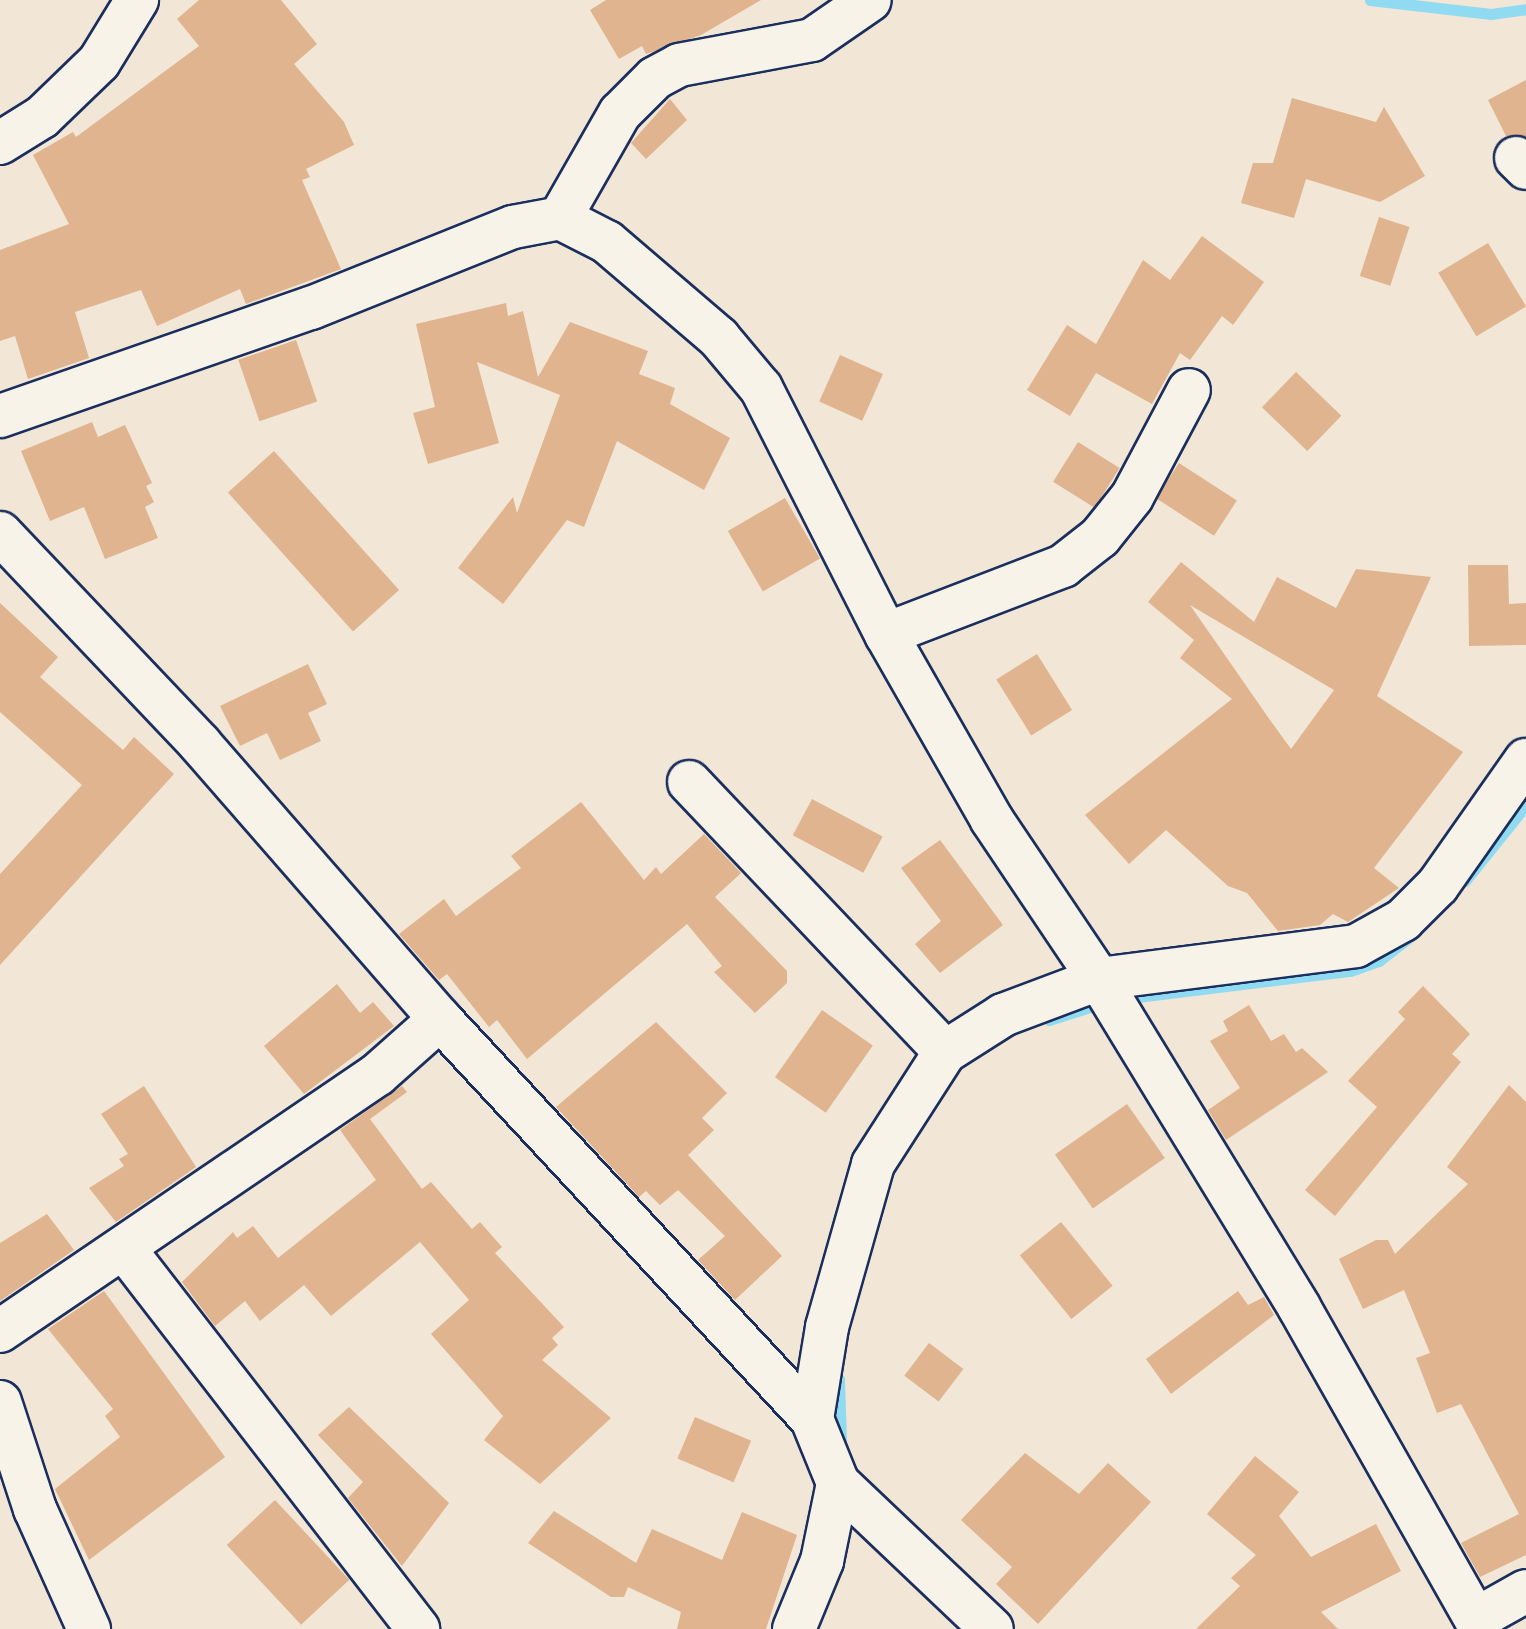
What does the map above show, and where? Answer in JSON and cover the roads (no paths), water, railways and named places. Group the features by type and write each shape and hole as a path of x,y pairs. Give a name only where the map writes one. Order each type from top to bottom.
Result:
{"street":[{"path":"0,142 42,117 99,62 137,0"},
{"path":"560,218 620,113 655,78 679,64 812,40 870,0"},
{"path":"0,416 311,308 513,228 560,218 607,242 684,304 761,388 886,634 992,820 1099,979 1299,1308 1478,1624 1526,1591"},
{"path":"886,634 1064,566 1100,537 1132,497 1188,390"},
{"path":"0,533 329,885 440,1019 812,1419 838,1484 886,1536 992,1629"},
{"path":"812,1419 827,1327 873,1164 945,1052 1003,1015 1099,979 1356,946 1404,920 1438,885 1526,760"},
{"path":"689,782 945,1052"},
{"path":"0,1331 126,1251 378,1074 440,1019"},
{"path":"126,1251 418,1629"},
{"path":"0,1402 35,1509 89,1629"},
{"path":"794,1629 822,1560 838,1484"},
{"path":"822,1560 886,1536"}],"waterway":[{"path":"1370,0 1491,14 1526,9"},
{"path":"1465,881 1526,805"},
{"path":"1121,999 1350,971 1379,961 1410,937"},
{"path":"1049,1020 1103,1003"},
{"path":"839,1379 841,1441"}]}
